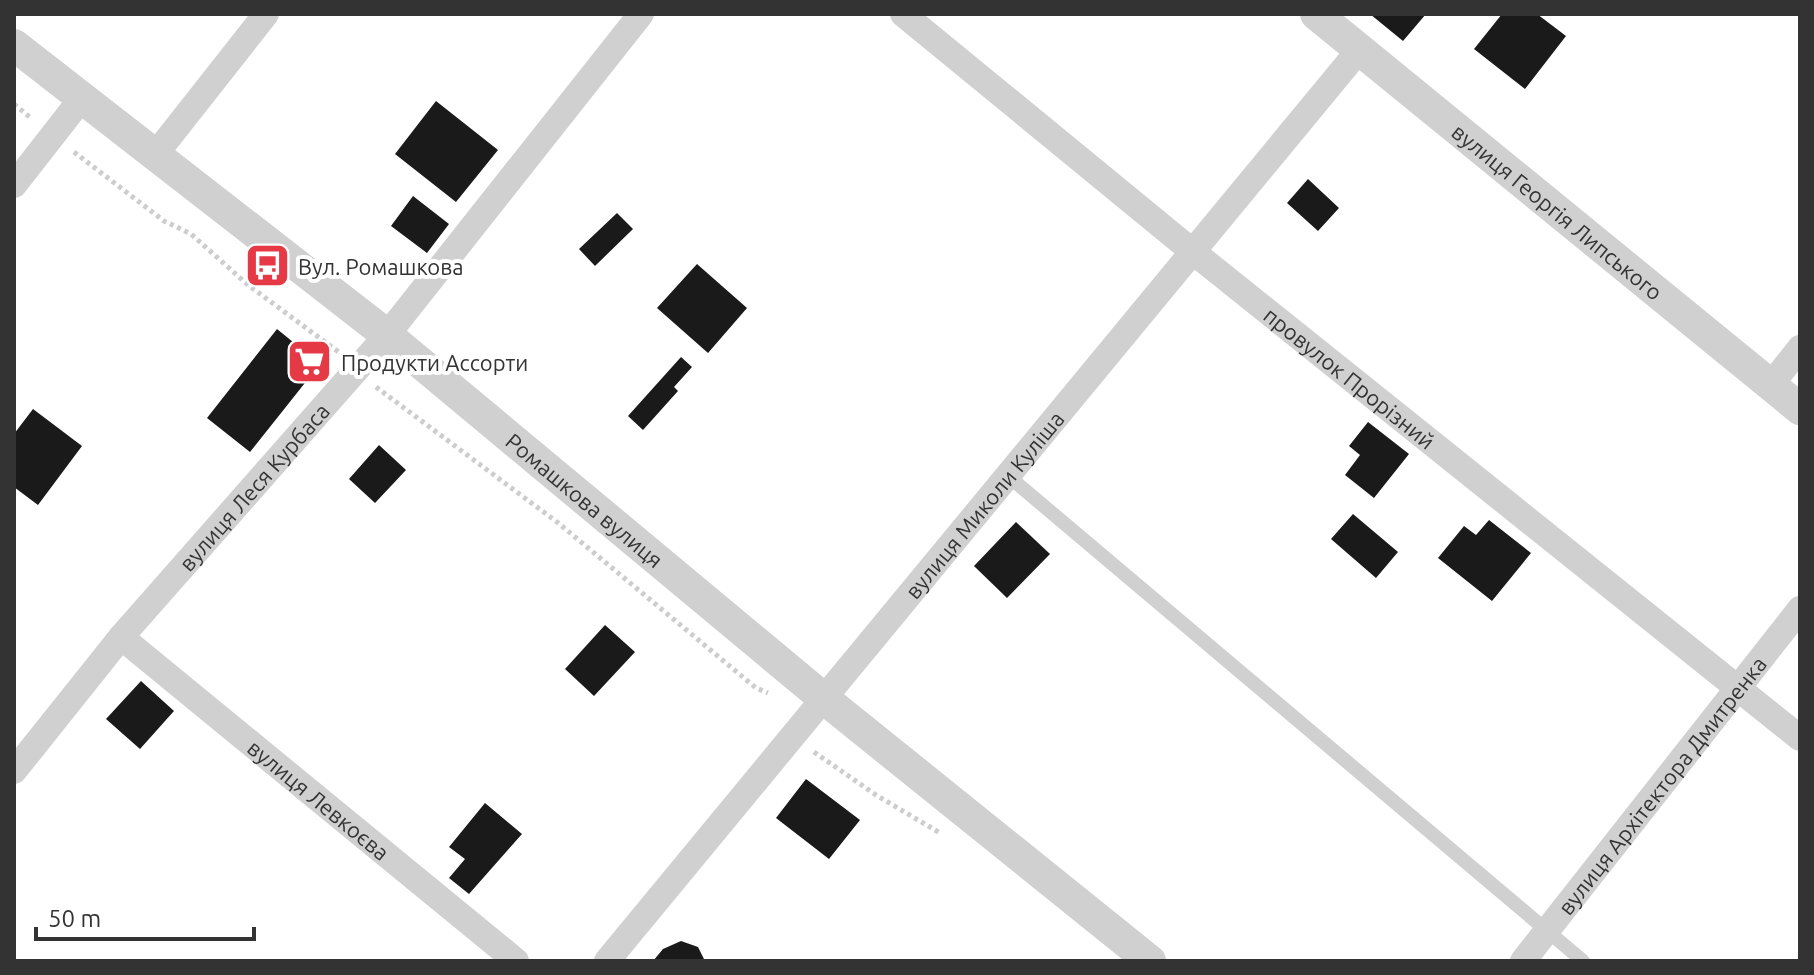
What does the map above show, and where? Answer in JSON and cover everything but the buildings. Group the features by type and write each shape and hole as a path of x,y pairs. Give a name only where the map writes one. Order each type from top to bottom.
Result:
{"street":[{"path":"155,155 266,14"},
{"name":"вулиця Леся Курбаса","path":"14,771 121,637 387,335 641,14"},
{"name":"провулок Прорізний","path":"903,14 1192,251 1800,738"},
{"name":"вулиця Георгія Липського","path":"1316,14 1800,409"},
{"name":"Ромашкова вулиця","path":"14,45 387,335 822,697 1150,961"},
{"name":"вулиця Миколи Куліша","path":"607,961 1360,49"},
{"path":"14,185 82,98"},
{"path":"1770,386 1800,348"},
{"name":"вулиця Архітектора Дмитренка","path":"1523,961 1800,609"},
{"name":"вулиця Левкоєва","path":"121,637 516,961"}],"lane":[{"path":"1007,475 1583,961"}],"path":[{"path":"14,104 164,221 191,234 248,285 358,367 380,393 557,522 756,688 778,697 789,709 797,729 812,751 876,795 947,835"}],"place":[{"name":"Вул. Ромашкова","path":"267,266"},
{"name":"Продукти Ассорти","path":"310,362"}]}
